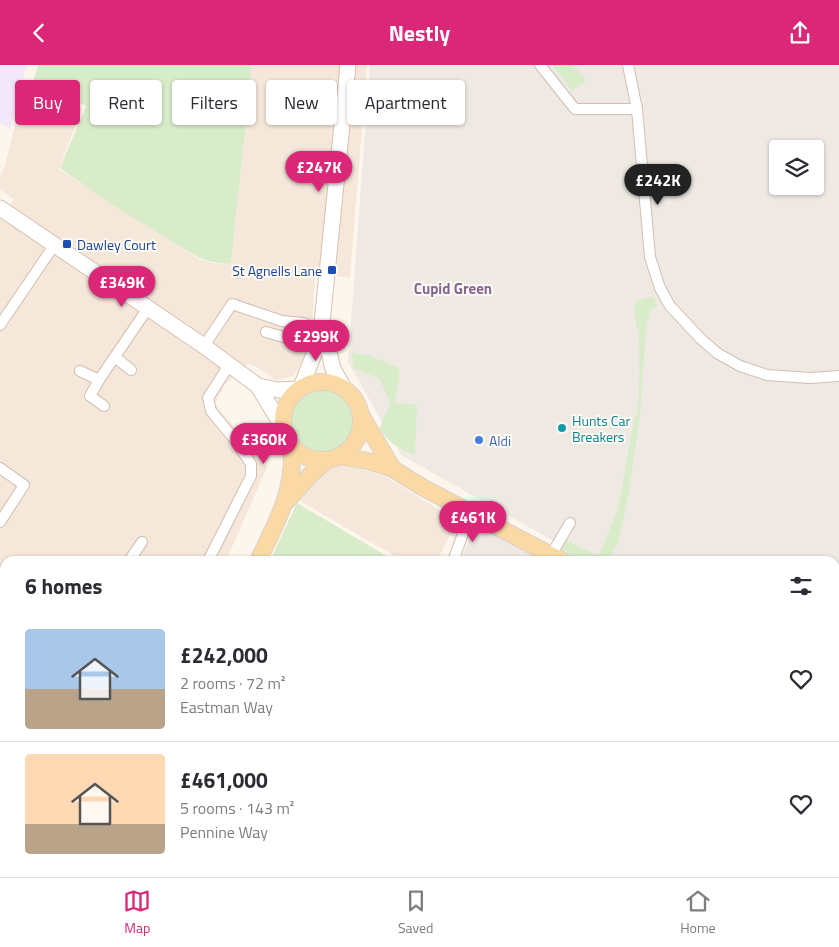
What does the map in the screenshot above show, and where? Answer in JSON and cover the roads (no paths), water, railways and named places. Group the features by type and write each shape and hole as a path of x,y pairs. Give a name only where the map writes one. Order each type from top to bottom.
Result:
{"main road":[{"path":"393,469 361,415 352,395 344,388 327,382 318,382 300,388 285,405 282,415 284,434 292,448 304,457 319,461 333,458 368,461 393,469 473,515 552,556"},
{"path":"286,503 310,475 333,458 350,449 357,439 361,427 361,415"},
{"path":"260,556 286,503 293,468 292,448"}],"street":[{"path":"258,386 278,390 300,388 316,349 322,323 348,65"},
{"path":"540,65 575,109 637,109"},
{"path":"628,65 637,109 650,257 660,288 673,310 717,353 740,366 767,375 810,378 839,376"},
{"path":"0,208 204,345 258,386 282,426"},
{"path":"0,325 55,245"},
{"path":"204,345 232,304 282,321 304,323"},
{"path":"104,406 90,397 99,380 148,308"},
{"path":"282,321 271,333 287,338"},
{"path":"322,323 333,369 344,388"},
{"path":"115,357 131,370"},
{"path":"211,556 251,476 251,464 235,440 211,411 208,398 229,365"},
{"path":"80,371 99,380"},
{"path":"0,468 24,485 0,522"},
{"path":"455,556 464,531 473,515"},
{"path":"557,556 570,523"},
{"path":"133,556 142,543"}],"place":[{"name":"Dawley Court","path":"67,244"},
{"name":"St Agnells Lane","path":"332,270"},
{"name":"Hunts Car Breakers","path":"562,428"},
{"name":"Aldi","path":"479,440"}],"district":[{"name":"Cupid Green","path":"453,288"}]}
